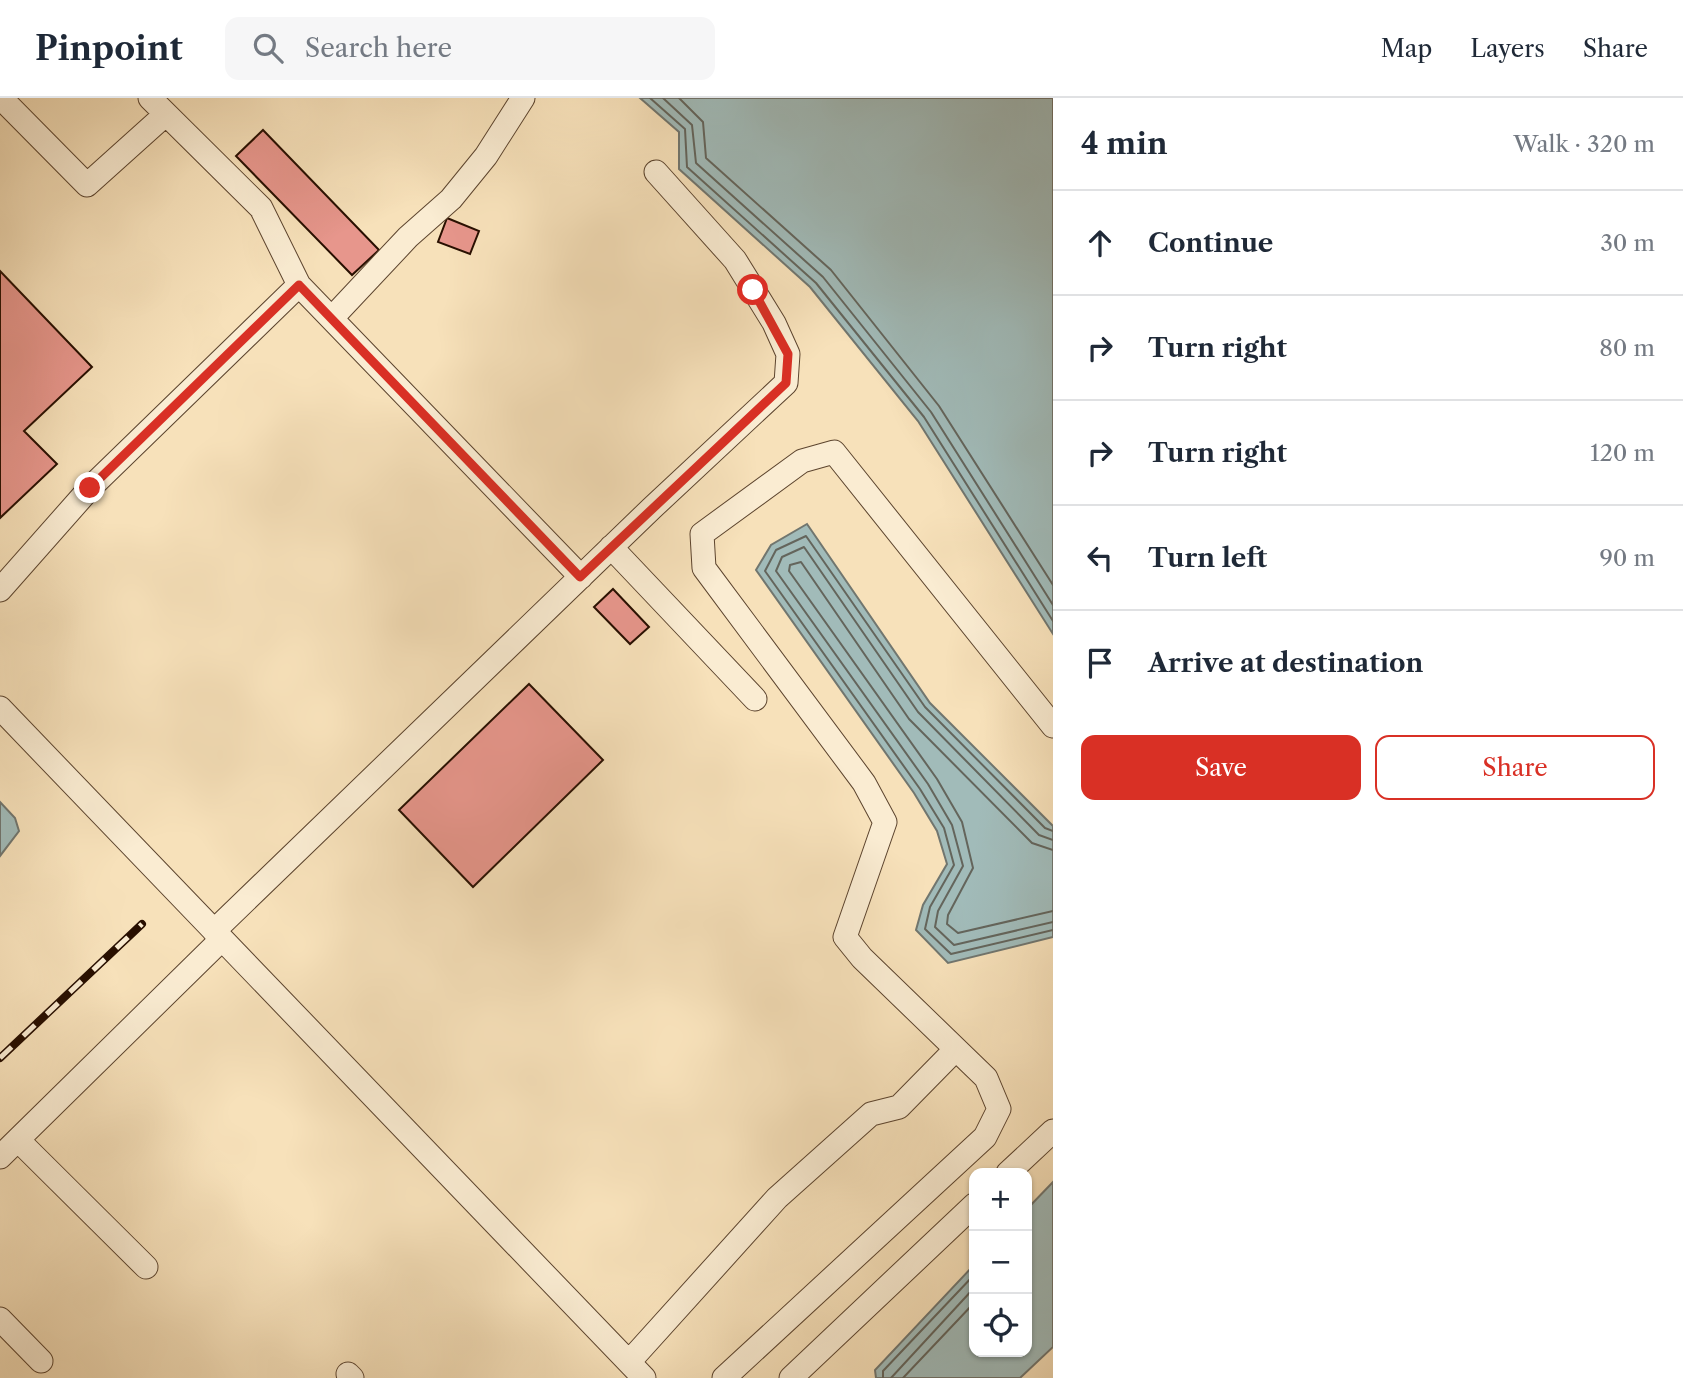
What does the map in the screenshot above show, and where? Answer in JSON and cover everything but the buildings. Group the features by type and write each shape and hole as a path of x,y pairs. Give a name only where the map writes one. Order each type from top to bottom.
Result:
{"lane":[{"path":"1,98 87,185 158,106 261,208 299,285 580,577"},
{"path":"332,318 408,237 450,199 486,156 523,98"},
{"path":"0,1157 218,935 580,577 786,383 788,354 774,323 736,260 656,172"},
{"path":"0,590 90,488 299,285"},
{"path":"724,1378 985,1137 999,1109 986,1078 862,958 845,937 885,822 864,783 704,568 702,534 802,461 834,452 864,485 1053,726"},
{"path":"611,547 755,699"},
{"path":"0,708 637,1373 778,1198 871,1114 899,1107 956,1049"},
{"path":"1013,1168 1053,1131"},
{"path":"18,1140 146,1267"},
{"path":"791,1378 969,1210"},
{"path":"0,1319 41,1361"}],"water":[{"path":"640,98 1053,98 1053,634 918,421 810,287 679,169 679,132"},
{"path":"807,524 930,703 1053,826 1053,937 948,963 916,930 923,905 947,864 937,831 914,793 756,570 771,545"},
{"path":"0,802 15,818 19,831 0,856"},
{"path":"1053,1182 1053,1347 1020,1378 876,1378 875,1370 969,1270 969,1357 1032,1357 1032,1204"}],"railway":[{"path":"0,1058 142,924"}],"route":[{"path":"90,488 299,285 580,577 786,383 788,354 774,323 753,290"}]}
